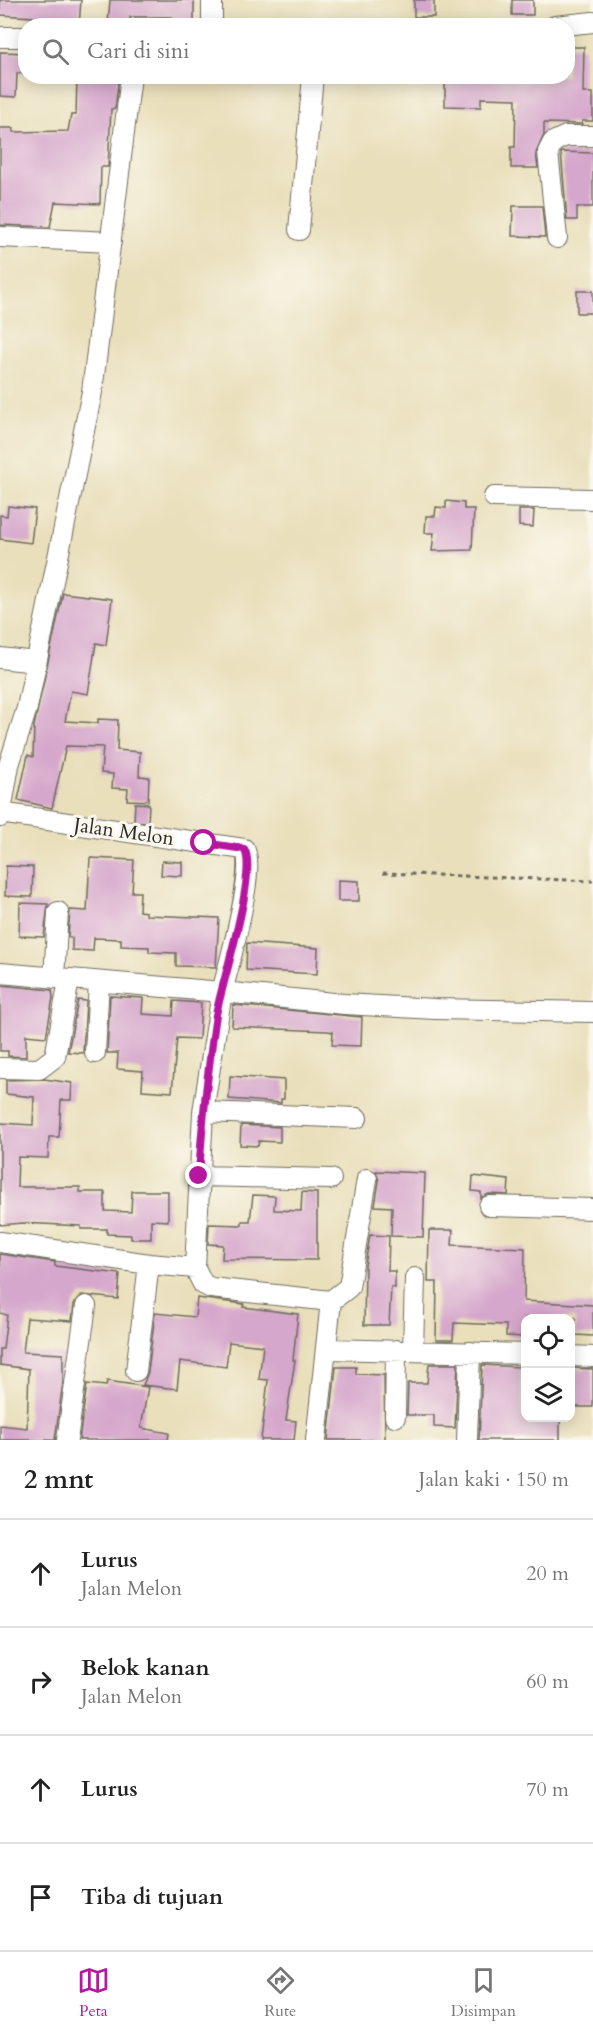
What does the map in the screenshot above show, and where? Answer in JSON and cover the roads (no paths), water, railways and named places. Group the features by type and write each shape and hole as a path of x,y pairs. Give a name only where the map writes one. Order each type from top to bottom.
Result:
{"street":[{"path":"212,0 212,18"},
{"path":"575,24 593,22"},
{"path":"0,37 18,37"},
{"path":"0,815 7,749 27,708 92,392 129,84"},
{"path":"299,230 312,84"},
{"path":"557,238 548,152 553,141 566,135 593,136"},
{"path":"0,237 111,242"},
{"path":"494,496 593,499"},
{"path":"0,658 36,663"},
{"name":"Jalan Melon","path":"0,815 244,849 249,855 249,866 240,917 222,992"},
{"path":"0,1068 39,1069 55,1057 61,979 58,912"},
{"path":"0,973 412,1008 593,1012"},
{"path":"95,1053 99,982"},
{"path":"222,992 203,1112 195,1268 203,1284 211,1288 331,1302"},
{"path":"203,1112 357,1118"},
{"path":"199,1176 331,1179"},
{"path":"316,1440 331,1302 349,1287 367,1179"},
{"path":"489,1206 593,1209"},
{"path":"0,1242 149,1264 195,1268"},
{"path":"136,1371 149,1264"},
{"path":"395,1417 415,1278"},
{"path":"68,1440 86,1306"},
{"path":"327,1349 521,1354"},
{"path":"467,1440 470,1352"},
{"path":"575,1356 593,1357"}]}
